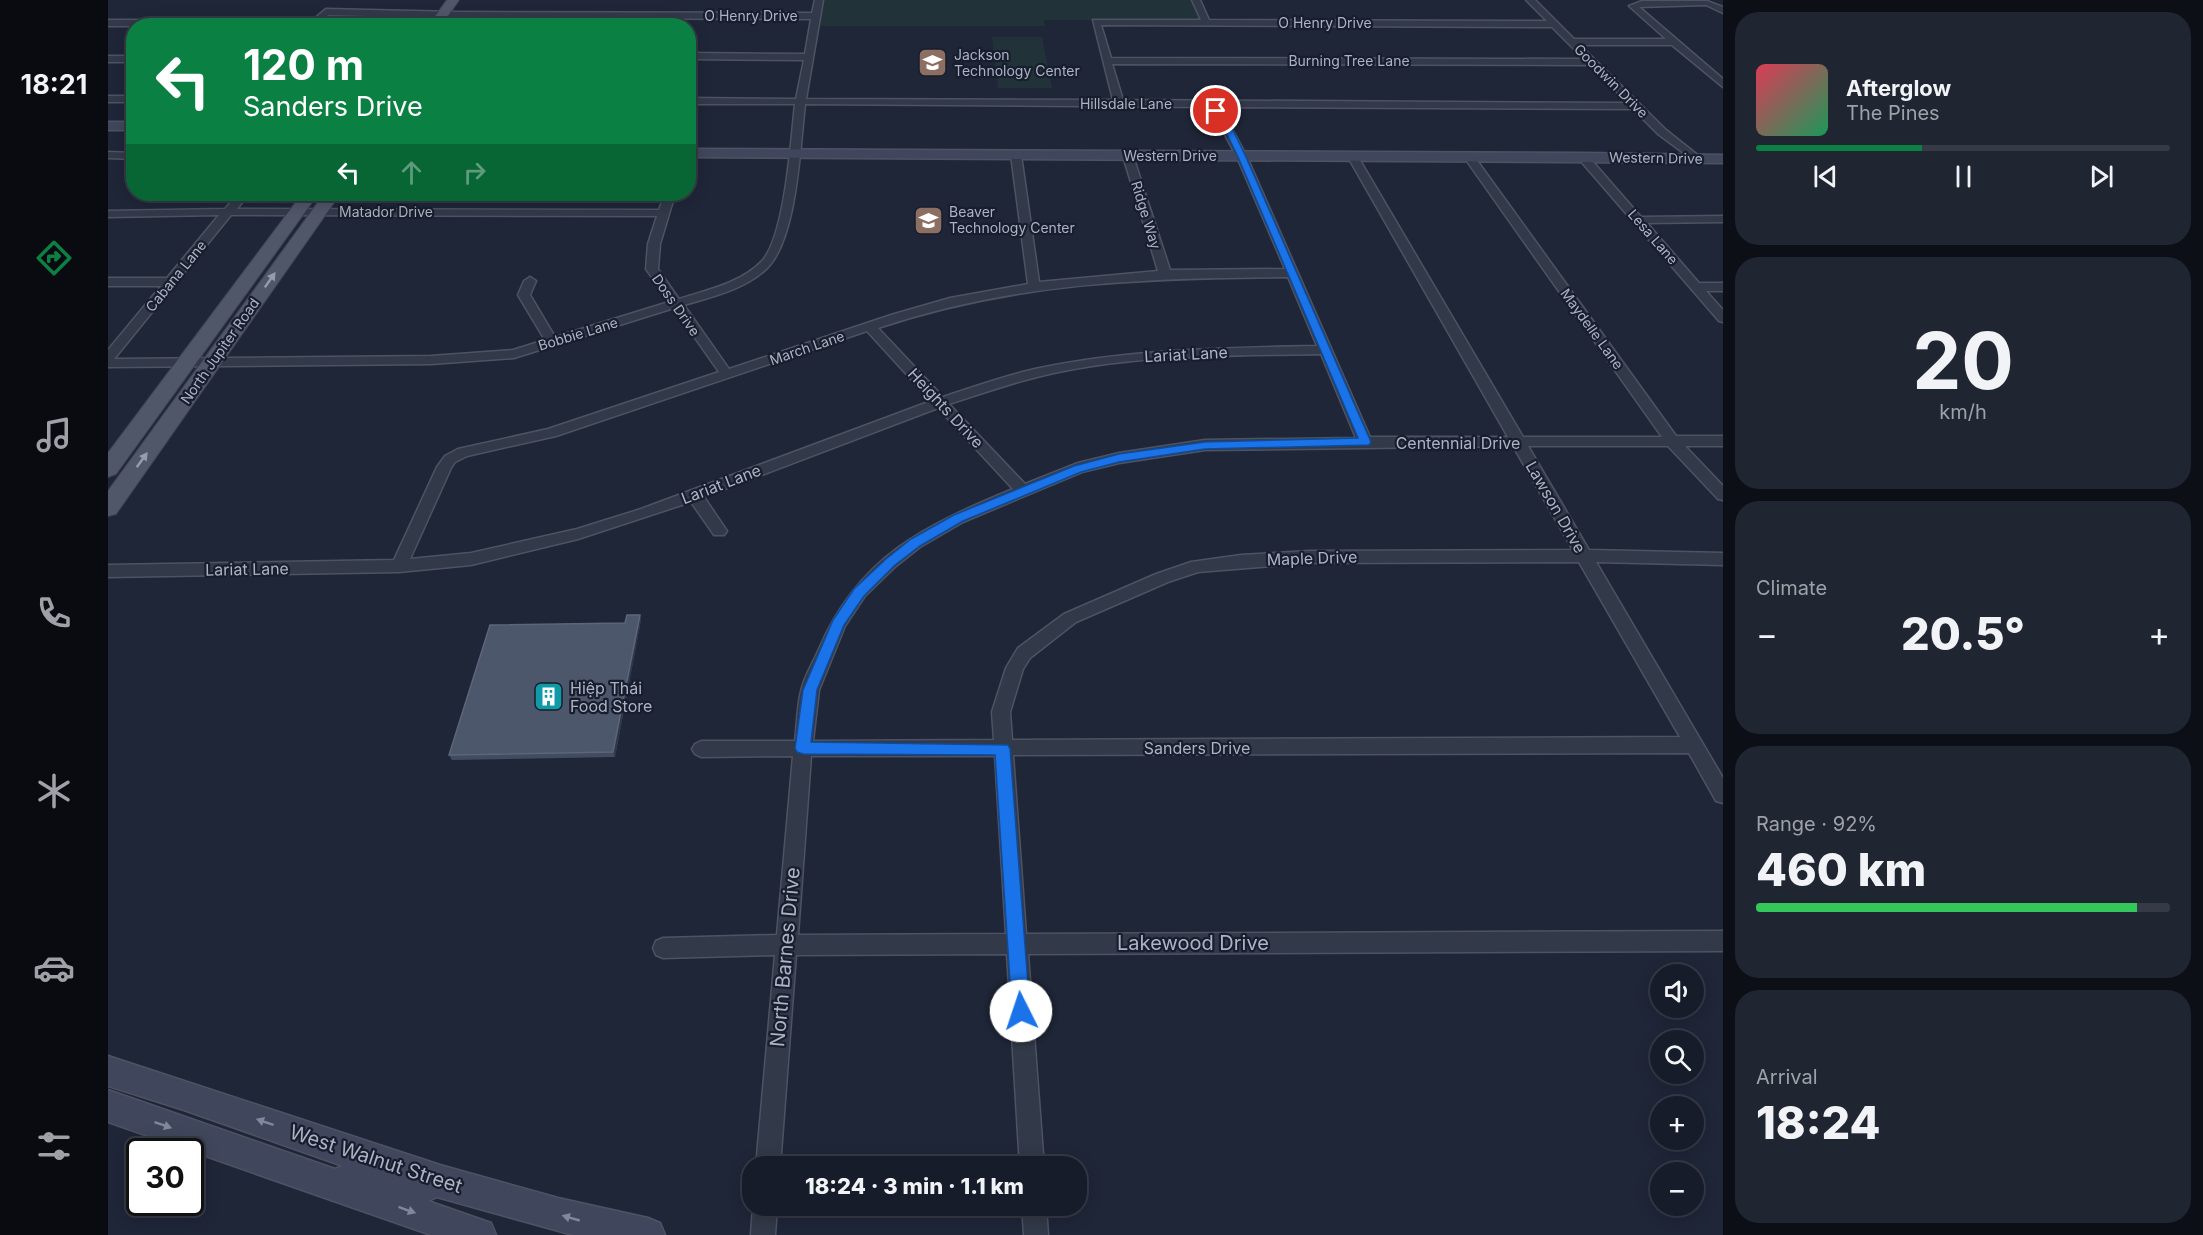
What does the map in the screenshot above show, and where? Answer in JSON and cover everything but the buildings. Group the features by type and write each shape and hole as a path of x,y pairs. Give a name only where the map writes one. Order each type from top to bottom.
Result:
{"main road":[{"path":"450,18 453,0"},
{"path":"450,18 468,0"},
{"name":"North Jupiter Road","path":"108,469 305,201"},
{"name":"North Jupiter Road","path":"108,508 327,201"}],"street":[{"name":"Bobbie Lane","path":"108,363 185,364 464,359 514,354 717,291 742,280 759,270 772,256 786,206 808,57 819,0"},
{"path":"1196,0 1206,22"},
{"name":"Goodwin Drive","path":"1530,0 1662,132 1696,159"},
{"path":"1723,10 1707,3 1642,3 1633,6 1723,84"},
{"name":"O Henry Drive","path":"320,18 326,12 450,18 816,16"},
{"name":"O Henry Drive","path":"1107,61 1096,22 1554,24"},
{"path":"108,23 126,23"},
{"path":"1571,42 1674,42"},
{"path":"696,56 808,57"},
{"path":"108,59 126,59"},
{"path":"1107,61 1119,104"},
{"name":"Burning Tree Lane","path":"1107,61 1592,62"},
{"path":"108,99 126,99"},
{"name":"Hillsdale Lane","path":"696,101 1636,106"},
{"path":"1213,104 1242,157 1365,442"},
{"path":"108,126 126,126"},
{"name":"Western Drive","path":"696,153 1242,157 1583,156 1723,159"},
{"path":"108,155 126,156"},
{"path":"1016,155 1034,286"},
{"name":"Ridge Way","path":"1128,156 1165,274"},
{"name":"Lesa Lane","path":"1583,156 1723,318"},
{"name":"Lawson Drive","path":"1353,157 1723,795"},
{"name":"Maydelle Lane","path":"1469,157 1673,442 1723,495"},
{"name":"Cabana Lane","path":"108,358 237,201"},
{"name":"Doss Drive","path":"668,201 654,244 652,269 727,375"},
{"name":"Matador Drive","path":"108,214 664,213"},
{"path":"1638,220 1723,219"},
{"name":"March Lane","path":"399,566 439,477 450,459 477,448 551,434 954,301 1034,286 1165,274 1292,273"},
{"path":"530,281 524,295 552,342"},
{"path":"108,282 171,282"},
{"path":"1696,287 1723,287"},
{"name":"Heights Drive","path":"870,327 1022,490"},
{"name":"Lariat Lane","path":"108,571 399,566 471,559 528,547 646,513 940,402 1004,381 1108,360 1178,353 1325,350"},
{"name":"Centennial Drive","path":"803,748 810,690 838,624 859,592 890,562 915,543 958,518 1078,468 1165,450 1237,444 1723,441"},
{"path":"694,494 719,531"},
{"name":"Maple Drive","path":"1031,1156 1000,712 1015,668 1024,653 1070,618 1162,578 1197,566 1275,559 1584,555 1723,559"},
{"name":"Sanders Drive","path":"701,749 1694,745"},
{"name":"North Barnes Drive","path":"769,1156 803,748"},
{"name":"Lakewood Drive","path":"663,948 786,945 1723,941"},
{"name":"West Walnut Street","path":"112,1088 183,1094 460,1186 589,1223 648,1235"},
{"name":"West Walnut Street","path":"112,1088 257,1157 479,1235"},
{"path":"257,1157 276,1155 312,1167 333,1168 349,1165 364,1156"},
{"path":"335,1184 353,1178 392,1184 460,1186"},
{"path":"763,1235 764,1216"},
{"path":"1035,1216 1036,1235"}],"shaded area":[{"path":"824,0 1192,0 1201,20 1044,20 1045,26 820,26"},
{"path":"992,37 1042,37 1052,88 998,88"}],"place":[{"name":"Jackson Technology Center","path":"933,63"},
{"name":"Beaver Technology Center","path":"928,220"},
{"name":"Hiệp Thái Food Store","path":"549,697"}],"route":[{"path":"1021,1011 1002,749 803,748 810,690 838,624 859,592 890,562 915,543 958,518 1078,468 1119,458 1205,446 1365,442 1242,157 1227,126 1216,111"}]}
